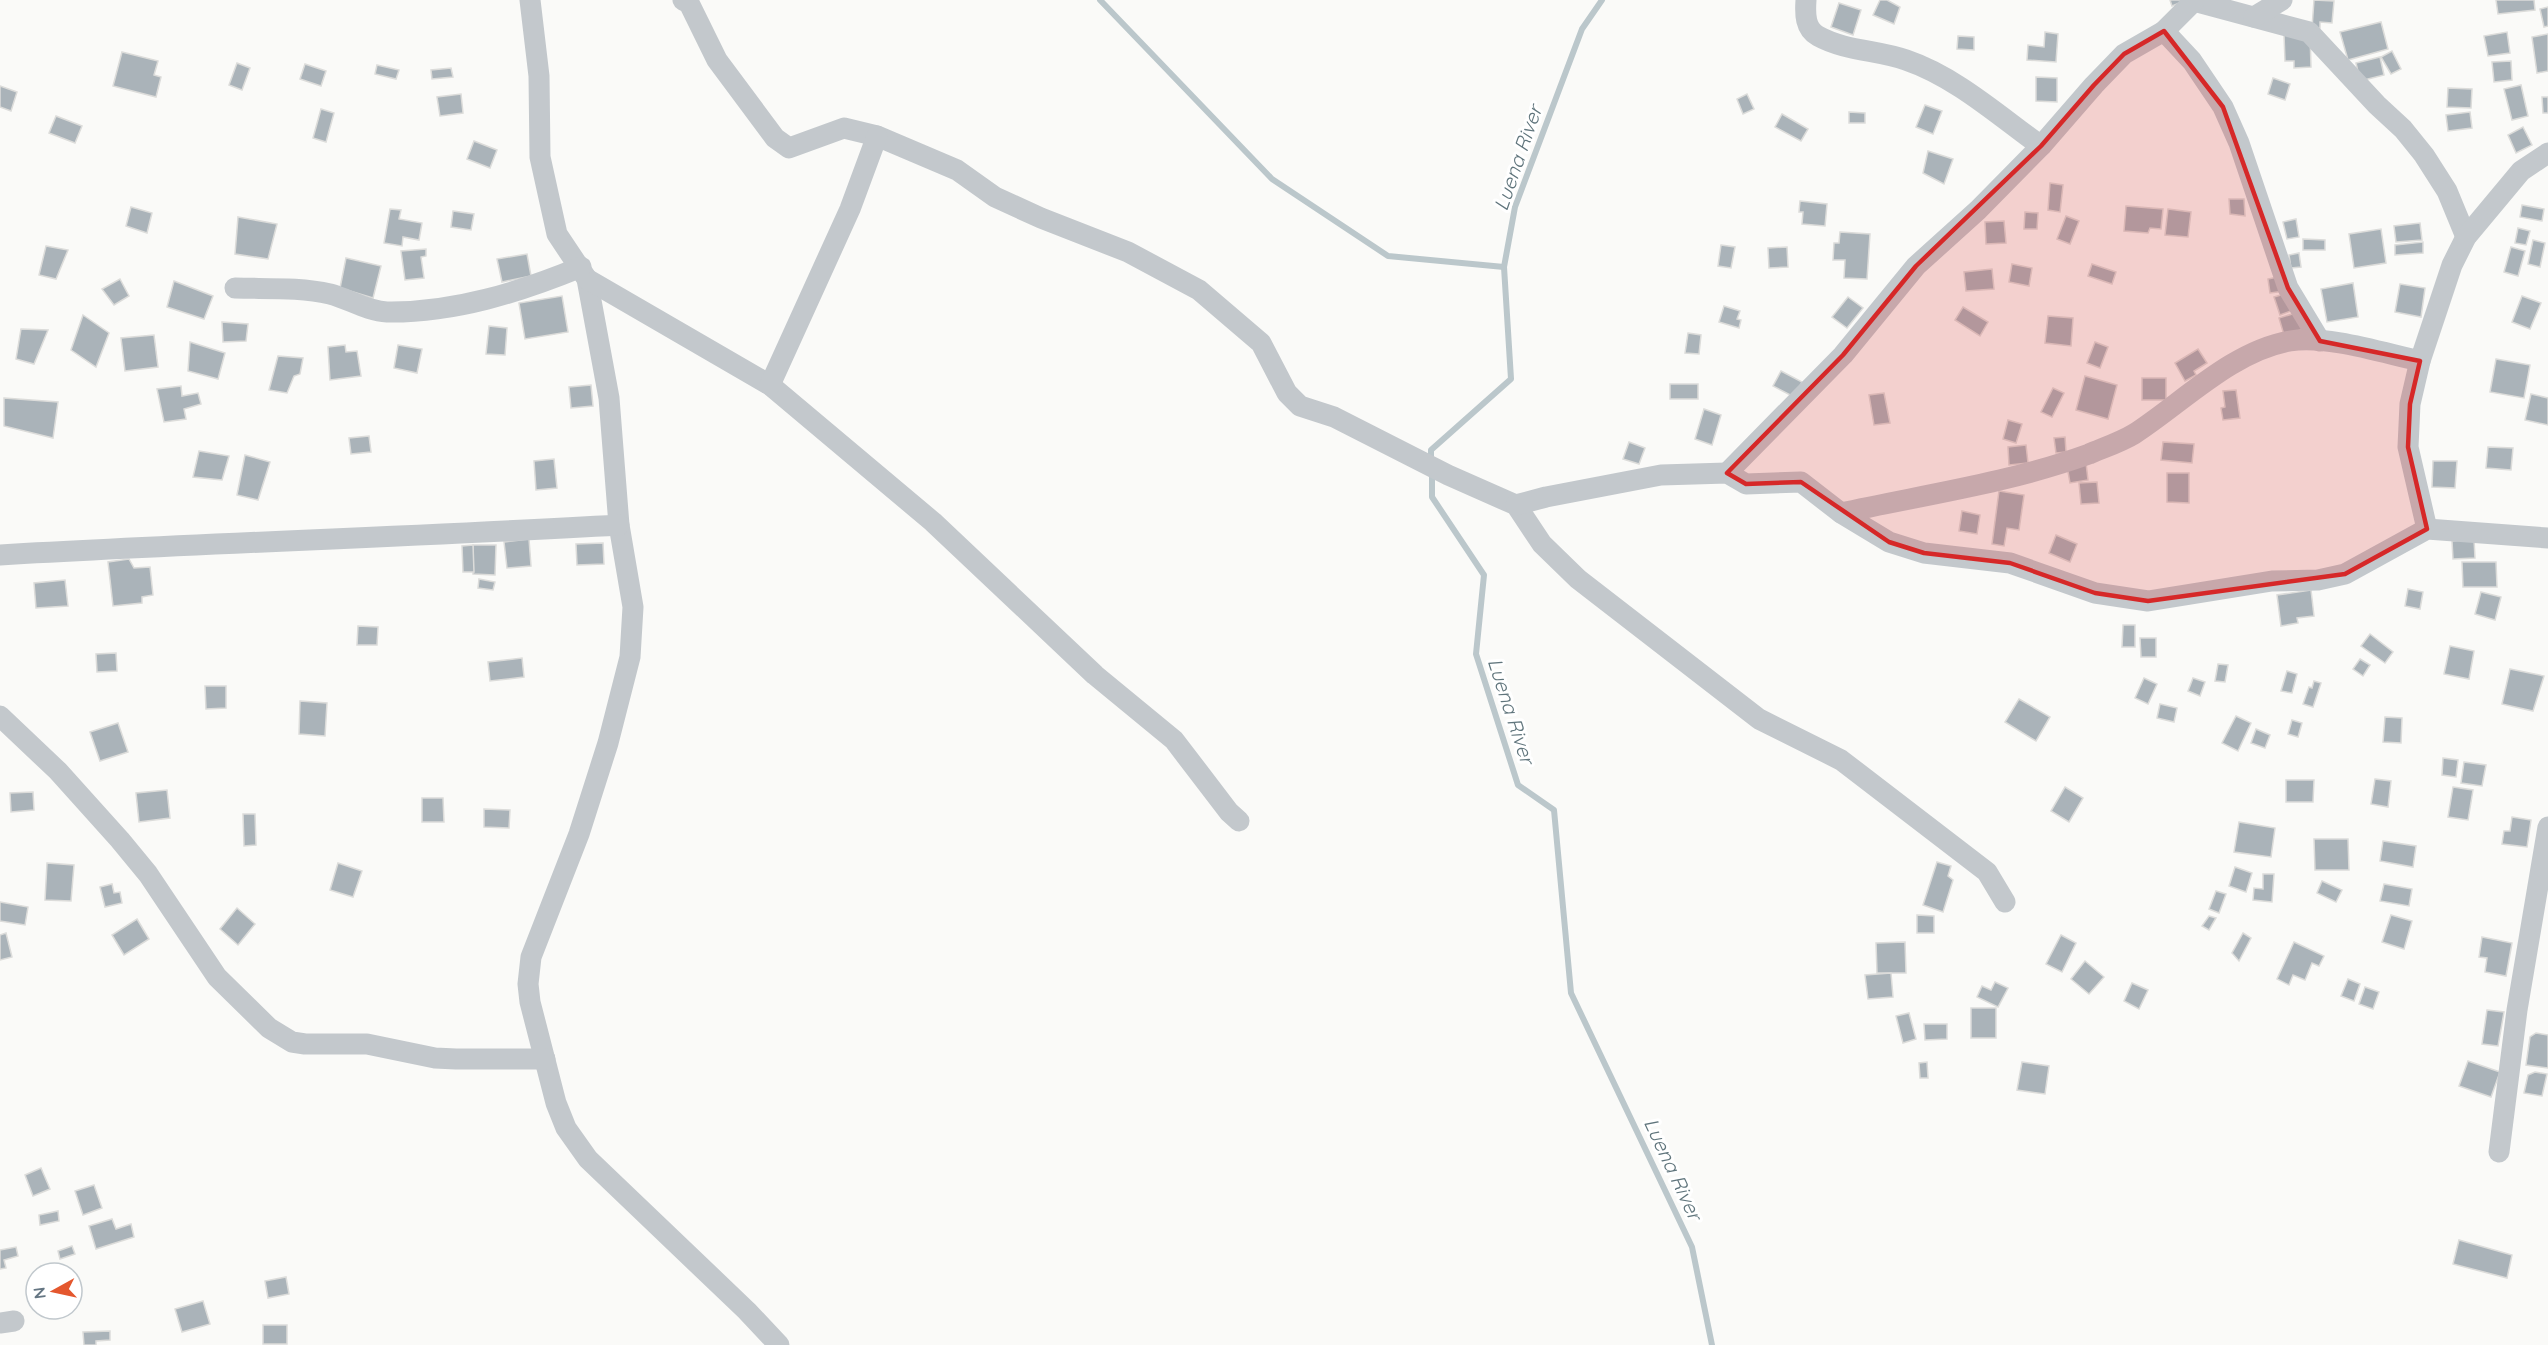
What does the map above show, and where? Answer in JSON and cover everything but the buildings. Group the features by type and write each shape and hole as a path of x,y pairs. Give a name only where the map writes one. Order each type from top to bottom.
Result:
{"street":[{"path":"530,0 539,76 540,157 557,234 584,273 609,398 620,525 633,607 630,657 608,743 579,834 531,957 529,993 556,1103 566,1128 588,1159 747,1311 779,1345"},
{"path":"683,0 689,3 717,60 775,138 789,148 844,128 877,135 957,170 995,196 1041,218 1128,252 1199,290 1261,343 1287,393 1300,406 1335,417 1448,475 1516,506 1542,544 1578,579 1759,719 1841,760 1987,872 2005,902"},
{"path":"1806,0 1806,23 1816,36 1835,43 1907,60 1939,75 2041,146"},
{"path":"2254,17 2282,0"},
{"path":"1727,473 1843,355 1916,266 1977,210 2041,146 2094,84 2124,54 2164,31 2194,1 2309,32 2377,105 2403,129 2424,155 2447,191 2466,237"},
{"path":"2164,31 2192,61 2223,107 2239,143 2288,288 2320,341"},
{"path":"770,385 850,209 877,135"},
{"path":"2427,529 2408,447 2410,404 2420,361 2452,265 2466,237 2521,171 2548,153"},
{"path":"235,288 330,294 384,312 501,297 584,273 770,385 933,522 1095,675 1174,741 1228,812 1239,821"},
{"path":"1841,513 2023,476 2089,454 2133,435 2216,375 2265,348 2291,341 2320,341 2420,361"},
{"path":"1516,506 1546,496 1661,475 1727,473 1746,484 1801,482 1841,513 1889,542 1924,553 2010,563 2095,593 2148,601 2272,581 2318,580 2345,574 2427,529 2548,538"},
{"path":"0,555 110,547 338,540 620,525"},
{"path":"0,716 58,771 120,840 148,874 217,977 269,1028 292,1042 305,1044 368,1044 435,1058 545,1059"},
{"path":"2499,1152 2517,1010 2548,827"}],"highlighted area":[{"path":"2164,31 2223,107 2288,288 2320,341 2420,361 2410,404 2408,447 2427,529 2345,574 2148,601 2095,593 2010,563 1924,553 1889,542 1801,482 1746,484 1727,473 1843,355 1916,266 2041,146 2124,54"}],"waterway":[{"path":"1100,0 1272,179 1388,256 1504,267"},
{"name":"Luena River","path":"1431,462 1431,450 1511,379 1504,267 1515,207 1582,29 1602,0"},
{"name":"Luena River","path":"1432,473 1432,497 1484,575 1476,654 1518,785 1554,810 1571,993 1692,1247 1712,1345"}]}
